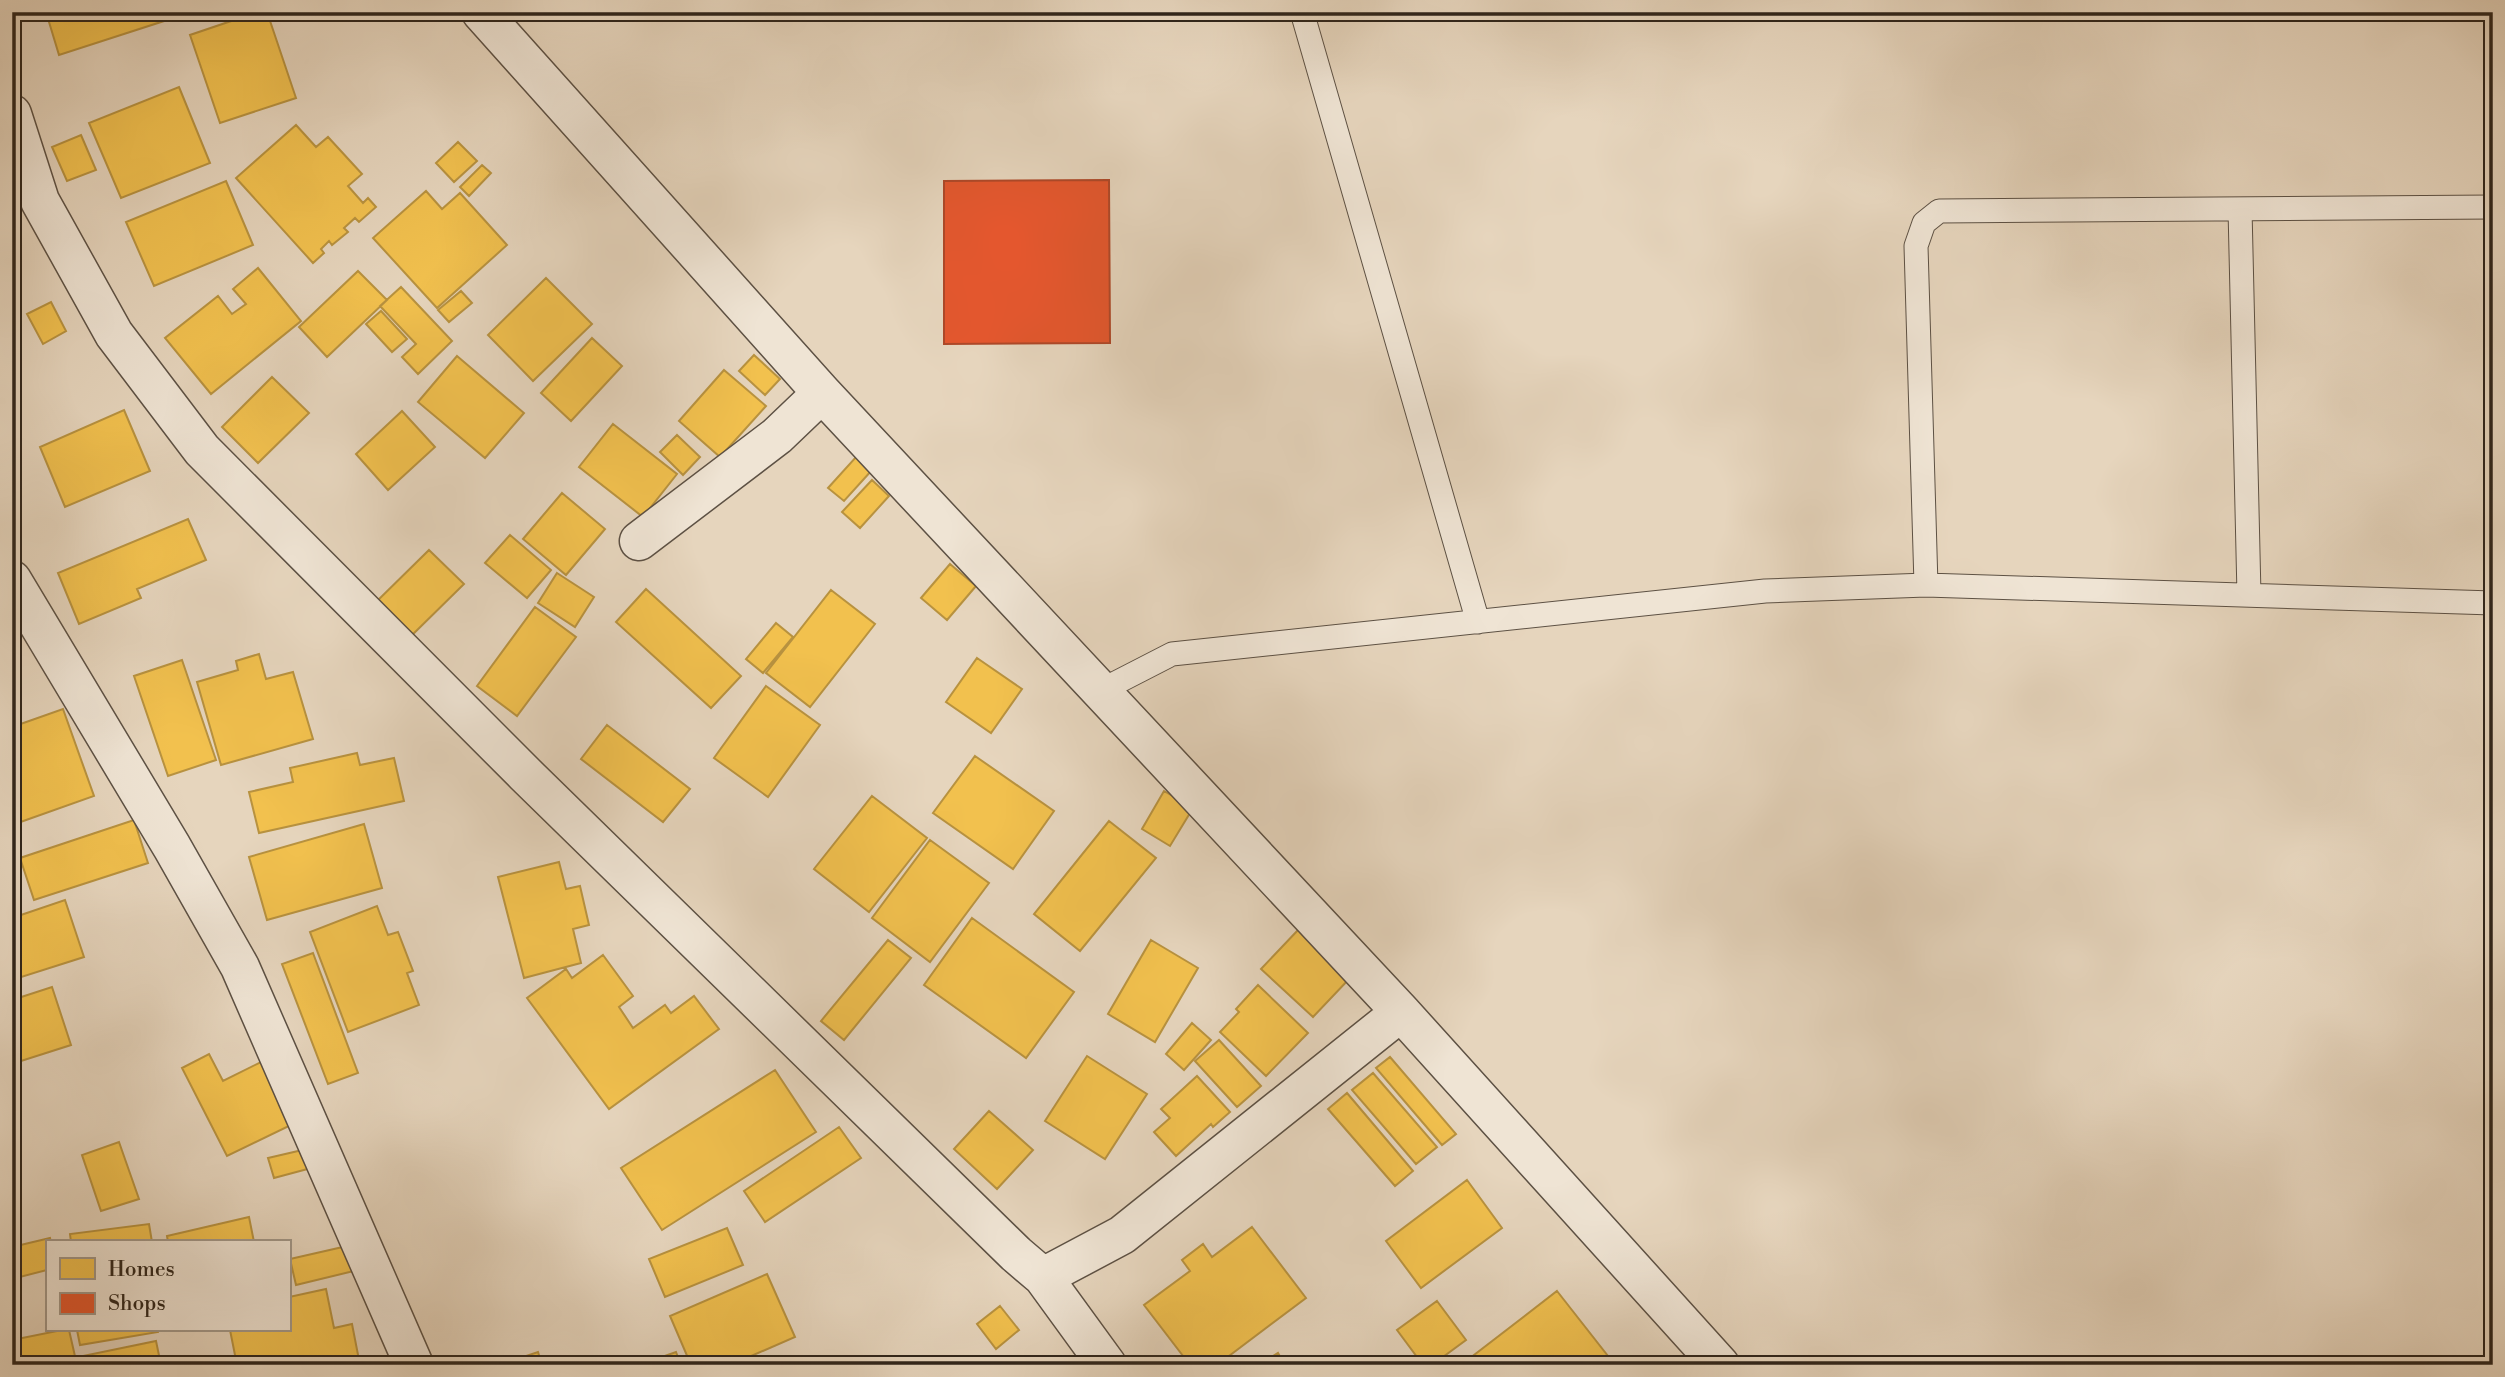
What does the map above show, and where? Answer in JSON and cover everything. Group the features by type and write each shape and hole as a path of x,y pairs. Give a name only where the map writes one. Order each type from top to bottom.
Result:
{"street":[{"path":"481,12 822,393 1401,1012 1720,1365"},
{"path":"12,114 40,201 107,322 202,450 525,774 1016,1254 1043,1277 1107,1365"},
{"path":"639,541 777,436 822,393"},
{"path":"12,580 172,846 240,967 414,1365"},
{"path":"1043,1277 1122,1235 1401,1012"}],"lane":[{"path":"1303,12 1478,622"},
{"path":"1926,585 1916,246 1924,223 1939,211 2493,207"},
{"path":"2240,208 2249,595"},
{"path":"1100,691 1172,654 1765,591 1926,585 2493,603"}],"building: Homes":[{"path":"46,12 161,12 164,21 59,55"},
{"path":"188,12 209,12 190,18"},
{"path":"258,12 267,12 296,98 220,123 190,35"},
{"path":"179,87 210,163 121,198 89,123"},
{"path":"296,125 316,147 328,137 362,174 348,186 363,203 368,198 376,207 359,222 355,218 344,228 348,232 332,245 329,241 321,249 324,253 313,263 236,178"},
{"path":"81,135 96,170 67,181 52,147"},
{"path":"458,142 477,161 454,182 436,163"},
{"path":"482,165 491,173 469,196 460,187"},
{"path":"226,181 253,245 154,286 126,222"},
{"path":"426,191 442,209 460,193 507,245 437,308 373,238"},
{"path":"12,256 18,272 12,274"},
{"path":"258,268 301,321 211,394 165,338 218,296 232,314 246,304 233,289"},
{"path":"358,271 387,300 327,357 299,327"},
{"path":"546,278 592,324 533,381 488,335"},
{"path":"401,287 452,341 418,374 402,357 416,344 380,306"},
{"path":"461,291 472,303 449,322 438,310"},
{"path":"51,302 66,331 43,344 27,314"},
{"path":"381,311 407,339 392,352 366,324"},
{"path":"592,338 622,366 571,421 541,393"},
{"path":"754,355 780,379 765,395 739,371"},
{"path":"457,356 524,413 485,458 418,402"},
{"path":"724,370 766,406 720,457 679,421"},
{"path":"272,377 309,413 258,463 222,427"},
{"path":"124,410 150,471 65,507 40,447"},
{"path":"402,411 435,447 388,490 356,454"},
{"path":"613,424 677,474 643,517 579,467"},
{"path":"677,435 700,457 683,475 660,452"},
{"path":"856,457 872,470 844,501 828,488"},
{"path":"872,480 889,496 860,528 842,512"},
{"path":"562,493 605,529 566,575 523,539"},
{"path":"188,519 206,560 137,589 141,598 79,624 58,573"},
{"path":"510,535 551,570 527,598 485,563"},
{"path":"429,550 464,584 406,641 372,606"},
{"path":"950,564 976,586 947,620 921,598"},
{"path":"557,573 594,597 575,627 538,603"},
{"path":"646,589 741,676 711,708 616,622"},
{"path":"831,590 875,624 810,707 766,673"},
{"path":"535,607 576,637 517,716 477,686"},
{"path":"776,623 793,637 763,673 746,659"},
{"path":"259,654 266,679 293,672 313,739 221,765 197,682 238,670 236,661"},
{"path":"977,658 1022,689 991,733 946,702"},
{"path":"182,660 216,760 168,776 134,676"},
{"path":"766,686 820,725 768,797 714,758"},
{"path":"63,709 94,796 12,825 12,727"},
{"path":"607,725 690,789 663,822 581,759"},
{"path":"357,753 360,765 394,758 404,801 259,833 249,792 293,782 290,768"},
{"path":"975,756 1054,811 1013,869 933,813"},
{"path":"1164,791 1193,808 1170,846 1142,829"},
{"path":"872,796 927,838 869,912 814,869"},
{"path":"134,820 148,863 34,900 20,858"},
{"path":"1109,821 1156,858 1080,951 1034,914"},
{"path":"364,824 382,888 267,920 249,857"},
{"path":"930,840 989,883 930,962 872,918"},
{"path":"559,862 566,889 580,886 589,925 573,929 581,963 524,978 498,877"},
{"path":"65,900 84,957 12,980 12,918"},
{"path":"377,906 388,935 398,932 413,971 407,973 419,1005 348,1032 310,932"},
{"path":"972,918 1074,992 1026,1058 924,985"},
{"path":"1299,929 1350,978 1313,1017 1261,969"},
{"path":"888,940 911,958 844,1040 821,1021"},
{"path":"1151,940 1198,968 1155,1042 1108,1014"},
{"path":"313,953 358,1073 328,1084 282,964"},
{"path":"603,955 633,996 619,1007 633,1028 665,1005 671,1013 694,996 719,1029 609,1109 527,998 566,969 572,978"},
{"path":"1258,985 1308,1033 1266,1076 1220,1032 1239,1012 1236,1009"},
{"path":"52,987 71,1045 21,1061 12,1035 12,1000"},
{"path":"1192,1023 1211,1040 1184,1070 1166,1054"},
{"path":"1219,1040 1261,1086 1237,1107 1195,1061"},
{"path":"209,1054 223,1081 261,1062 293,1124 227,1156 182,1068"},
{"path":"1087,1056 1147,1094 1105,1159 1045,1121"},
{"path":"1390,1057 1456,1134 1442,1145 1376,1068"},
{"path":"775,1070 816,1132 662,1230 621,1168"},
{"path":"1373,1073 1437,1147 1416,1164 1352,1090"},
{"path":"1197,1076 1230,1112 1213,1127 1211,1124 1176,1156 1154,1132 1170,1118 1161,1109"},
{"path":"1347,1093 1413,1171 1395,1186 1328,1109"},
{"path":"989,1111 1033,1150 997,1189 954,1149"},
{"path":"839,1127 861,1158 765,1222 744,1191"},
{"path":"119,1142 139,1199 101,1211 82,1155"},
{"path":"311,1148 315,1167 274,1178 268,1158"},
{"path":"1467,1180 1502,1228 1421,1288 1386,1241"},
{"path":"249,1217 254,1240 168,1240 167,1236"},
{"path":"149,1224 152,1240 71,1240 70,1234"},
{"path":"1252,1227 1306,1298 1217,1365 1190,1365 1144,1305 1190,1271 1182,1260 1203,1244 1212,1257"},
{"path":"727,1228 743,1265 665,1297 649,1259"},
{"path":"50,1238 46,1240 46,1270 12,1279 12,1247"},
{"path":"356,1244 362,1269 296,1285 290,1259"},
{"path":"767,1274 795,1337 735,1363 736,1365 691,1365 670,1316"},
{"path":"326,1289 334,1328 352,1324 360,1365 237,1365 230,1332 290,1332 290,1297"},
{"path":"1557,1291 1615,1365 1461,1365"},
{"path":"1437,1301 1466,1340 1432,1365 1423,1365 1397,1330"},
{"path":"1000,1306 1019,1330 996,1349 977,1324"},
{"path":"52,1332 69,1332 77,1365 12,1365 12,1340"},
{"path":"77,1332 158,1332 80,1345"},
{"path":"156,1341 161,1365 85,1365 83,1356"},
{"path":"538,1352 542,1365 499,1365"},
{"path":"676,1352 681,1365 639,1365"},
{"path":"1278,1353 1285,1365 1259,1365"}],"building: Shops":[{"path":"1109,180 1110,343 944,344 944,181"}]}
